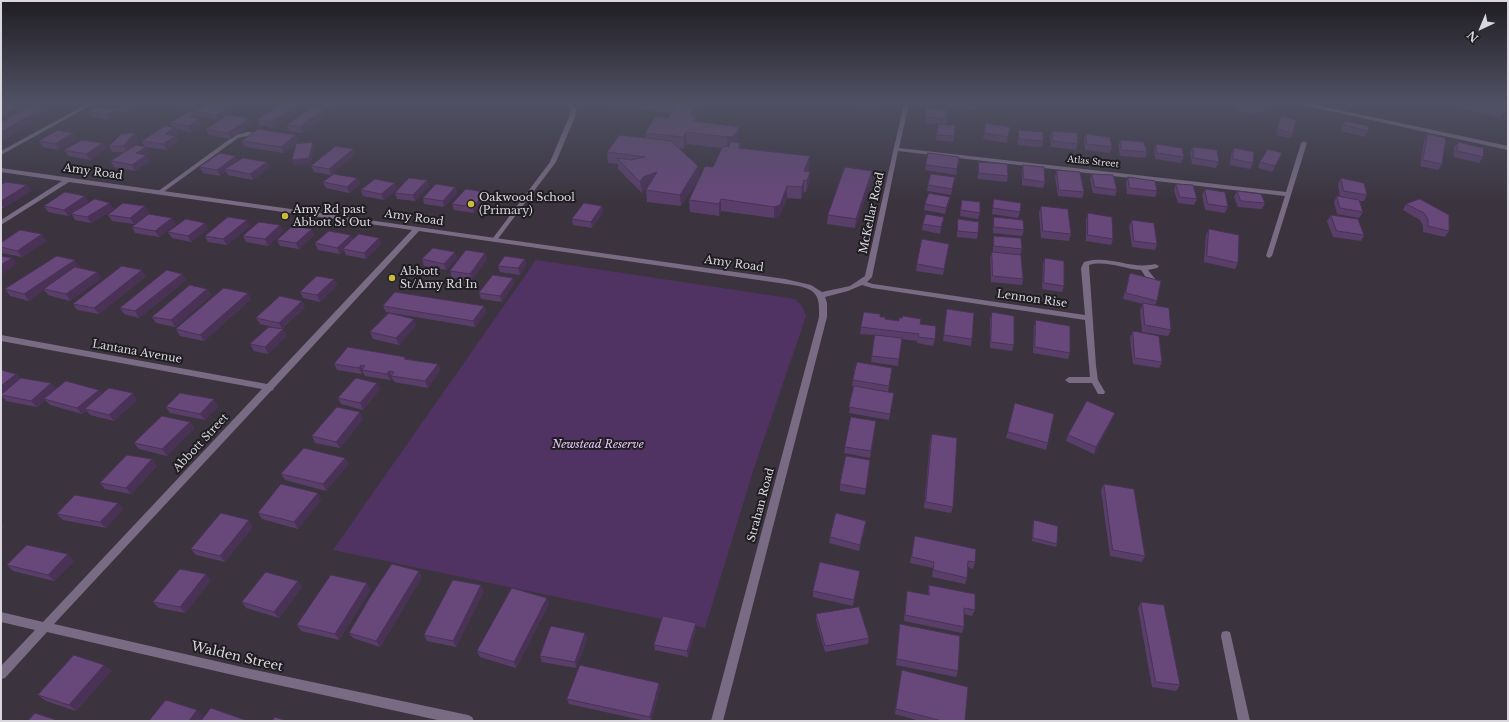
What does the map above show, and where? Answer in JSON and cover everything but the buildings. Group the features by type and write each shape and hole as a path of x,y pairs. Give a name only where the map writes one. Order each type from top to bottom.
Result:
{"street":[{"path":"1,153 30,137"},
{"path":"160,192 237,137"},
{"path":"495,239 553,162 564,137"},
{"name":"McKellar Road","path":"863,283 868,278 870,270 899,137"},
{"path":"1457,137 1508,148"},
{"path":"1269,256 1304,143"},
{"name":"Atlas Street","path":"896,149 1288,194"},
{"name":"Amy Road","path":"1,170 495,239 792,283 812,289 820,295"},
{"path":"1,223 69,179"},
{"name":"Abbott Street","path":"1,674 418,228"},
{"path":"1101,392 1094,380 1087,318 1084,268 1086,264 1100,261 1143,268 1155,266"},
{"path":"1143,268 1152,280"},
{"path":"820,295 852,288 863,283"},
{"name":"Lennon Rise","path":"863,283 878,287 1087,318"},
{"name":"Strahan Road","path":"717,721 823,317 824,302 820,295"},
{"name":"Lantana Avenue","path":"1,338 270,388"},
{"path":"1069,380 1094,380"},
{"name":"Walden Street","path":"1,618 246,674 468,721"},
{"path":"1226,636 1244,721"}],"green space":[{"name":"Newstead Reserve","path":"536,260 795,299 802,306 806,316 753,471 705,628 333,550"}],"place":[{"name":"Oakwood School (Primary)","path":"471,204"},
{"name":"Amy Rd past Abbott St Out","path":"285,216"},
{"name":"Abbott St/Amy Rd In","path":"392,278"}]}
